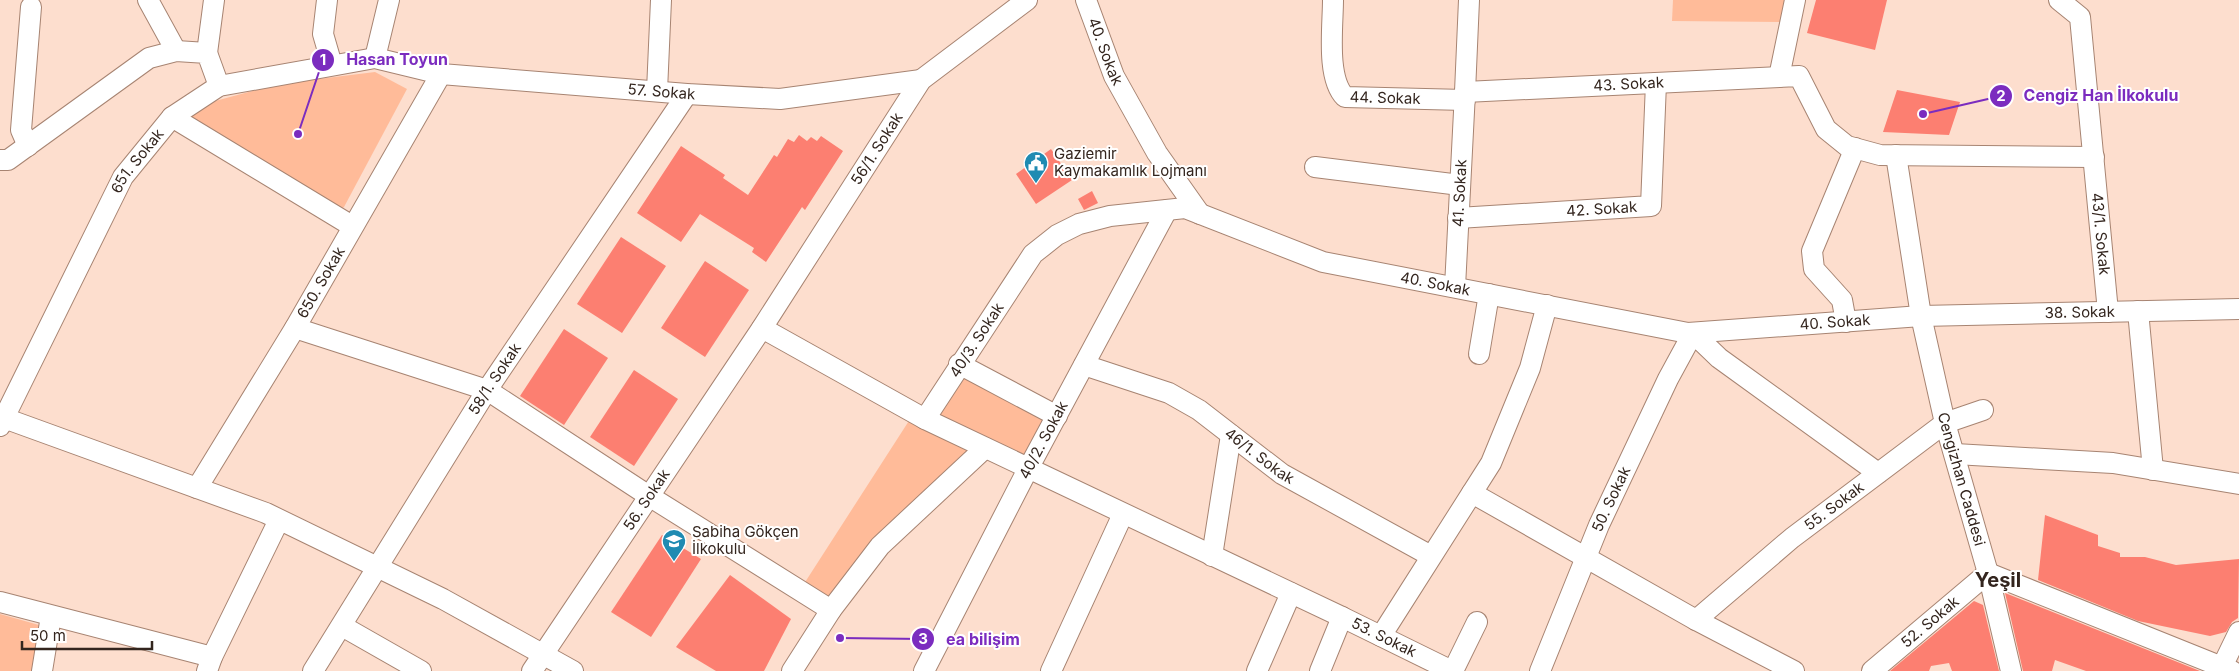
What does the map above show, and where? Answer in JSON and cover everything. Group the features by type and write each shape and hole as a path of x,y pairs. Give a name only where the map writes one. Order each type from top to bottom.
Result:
{"street":[{"path":"148,0 176,51"},
{"path":"214,0 207,53 219,86"},
{"path":"327,0 323,34 332,66"},
{"path":"375,58 389,0"},
{"path":"656,91 660,0"},
{"name":"56/1. Sokak","path":"762,328 921,80 1027,0"},
{"name":"40. Sokak","path":"1086,0 1114,76 1157,153 1200,214 1323,262 1693,332 1921,316"},
{"name":"44. Sokak","path":"1334,0 1333,69 1338,90 1345,97 1465,96"},
{"name":"41. Sokak","path":"1455,287 1469,0"},
{"path":"1779,77 1795,0"},
{"name":"43/1. Sokak","path":"2059,0 2080,17 2108,312"},
{"path":"28,146 21,130 31,7"},
{"path":"0,160 8,160 149,58 176,51 207,53"},
{"name":"651. Sokak","path":"2,422 123,177 172,117 219,86 375,58 402,65"},
{"name":"57. Sokak","path":"402,65 441,74 687,94 780,99 921,80"},
{"name":"650. Sokak","path":"196,488 295,328 441,74"},
{"name":"43. Sokak","path":"1465,96 1656,83 1799,76 1826,129 1847,146 1855,148"},
{"name":"42. Sokak","path":"1458,218 1651,206 1656,83"},
{"name":"58/1. Sokak","path":"314,671 488,390 687,94"},
{"path":"172,117 352,226"},
{"path":"1846,322 1842,300 1814,269 1812,251 1855,148 1880,156 2094,157"},
{"name":"Cengizhan Caddesi","path":"1896,155 1921,316 1945,423 1988,573 2010,671"},
{"path":"1315,167 1460,185"},
{"name":"40/3. Sokak","path":"925,419 959,364 1033,254 1044,244 1067,230 1095,220 1185,208 1200,214"},
{"name":"40/2. Sokak","path":"924,671 1028,469 1167,210"},
{"path":"1479,354 1489,294"},
{"path":"1380,636 1491,463 1530,368 1547,305"},
{"name":"38. Sokak","path":"1921,316 2239,309"},
{"path":"2138,311 2152,470"},
{"path":"295,328 488,390 649,496 831,610"},
{"path":"762,328 925,419 1342,617"},
{"name":"56. Sokak","path":"532,671 762,328"},
{"path":"1693,332 1719,358 1878,473"},
{"name":"50. Sokak","path":"1540,671 1586,557 1664,388 1693,332"},
{"path":"959,364 1056,416"},
{"name":"46/1. Sokak","path":"1084,364 1169,393 1199,410 1282,474 1431,556"},
{"name":"55. Sokak","path":"1696,620 1792,538 1945,423 1983,410"},
{"path":"2,422 196,488 279,520 443,599 573,671"},
{"path":"1212,556 1231,435"},
{"path":"801,668 831,610 880,546 985,448"},
{"path":"1955,454 2113,463 2239,484"},
{"path":"1472,493 1696,620 1794,671"},
{"path":"1051,671 1123,514"},
{"path":"0,602 210,664 279,520"},
{"path":"1988,573 2225,669 2239,632"},
{"name":"52. Sokak","path":"1872,671 1988,573"},
{"path":"1256,671 1291,593"},
{"path":"42,671 51,616"},
{"name":"53. Sokak","path":"1320,671 1342,617 1452,671"},
{"path":"1452,671 1477,622"},
{"path":"342,626 421,671"}],"shaded area":[{"path":"1673,0 1790,0 1789,22 1672,21"},
{"path":"375,72 407,89 344,207 338,212 178,111 278,84"},
{"path":"959,364 1057,416 1028,469 985,448 831,610 800,590 914,413 924,419"},
{"path":"0,614 46,627 37,671 0,671"}],"building":[{"path":"1816,0 1887,0 1875,50 1807,33"},
{"path":"1897,90 1960,102 1949,135 1883,132"},
{"path":"799,135 807,141 811,137 817,141 821,136 843,151 805,210 802,207 766,262 752,252 754,248 700,214 681,242 637,213 681,146 725,175 723,178 748,195 774,155 777,157 788,139 794,142"},
{"name":"Gaziemir Kaymakamlık Lojmanı","path":"1051,149 1072,180 1036,204 1016,174"},
{"path":"1092,191 1098,203 1084,210 1078,199"},
{"path":"621,237 666,266 622,333 577,304"},
{"path":"705,261 749,290 705,357 661,328"},
{"path":"564,329 608,358 564,425 520,396"},
{"path":"634,370 678,399 634,466 590,437"},
{"path":"2045,515 2098,535 2098,546 2120,553 2120,557 2145,557 2176,565 2239,559 2238,618 2232,622 2226,632 2210,636 2138,621 2038,580"},
{"name":"Sabiha Gökçen İlkokulu","path":"662,535 701,559 651,637 611,612"},
{"path":"730,575 791,619 764,671 716,671 676,647"},
{"path":"2005,593 2200,671 2086,671 2055,660 2052,671 2023,671"},
{"path":"1974,601 1983,605 1999,671 1952,671 1949,663 1931,666 1929,671 1890,671"}],"place":[{"name":"Cengiz Han İlkokulu","path":"1923,114"},
{"name":"Hasan Toyun","path":"298,134"},
{"name":"Gaziemir Kaymakamlık Lojmanı","path":"1036,184"},
{"name":"Sabiha Gökçen İlkokulu","path":"674,562"},
{"name":"ea bilişim","path":"840,638"}],"district":[{"name":"Yeşil","path":"1998,580"}]}
